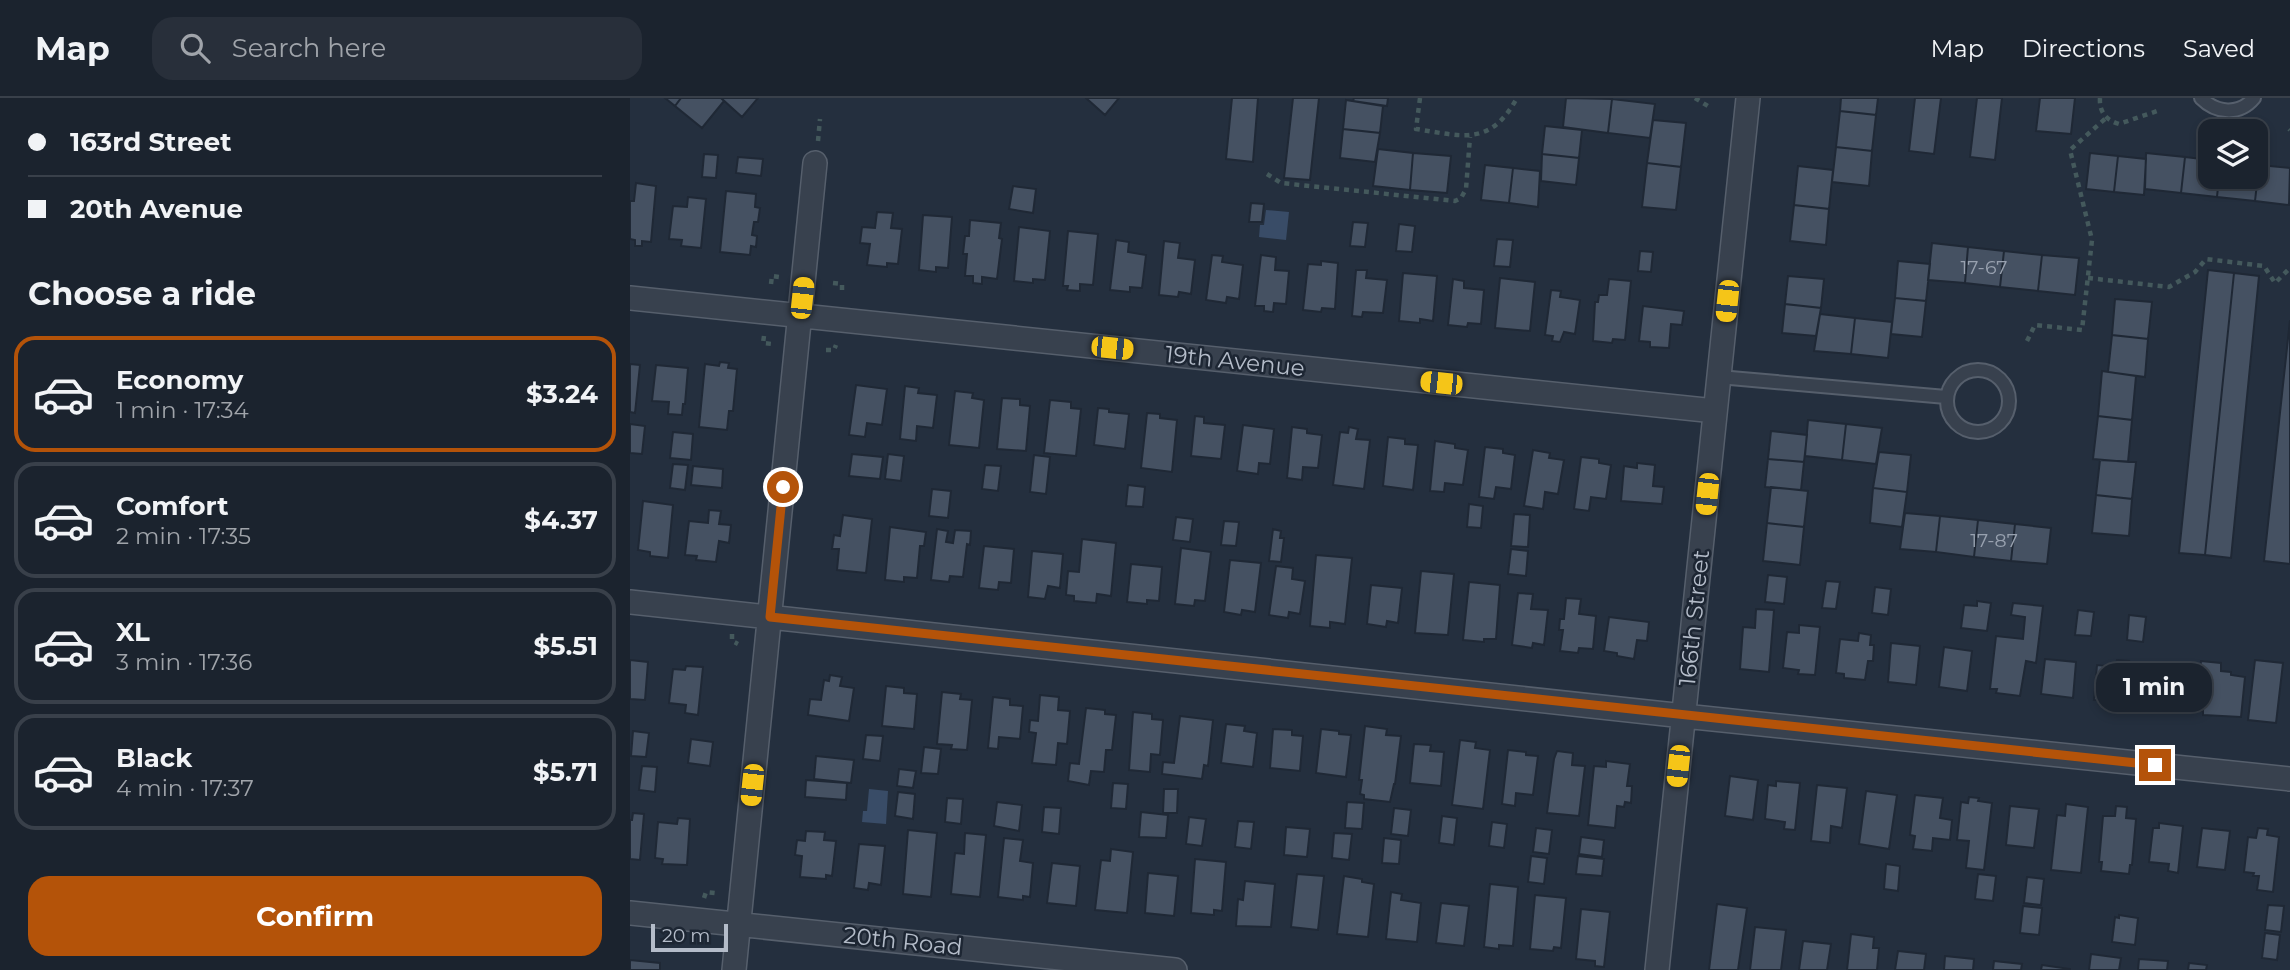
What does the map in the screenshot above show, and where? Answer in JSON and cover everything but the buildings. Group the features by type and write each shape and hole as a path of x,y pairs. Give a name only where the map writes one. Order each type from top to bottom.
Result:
{"street":[{"name":"166th Street","path":"1657,970 1748,98"},
{"path":"734,970 815,163"},
{"name":"19th Avenue","path":"630,298 1715,411"},
{"path":"630,602 2290,779"},
{"name":"20th Road","path":"630,913 1175,970"}],"lane":[{"path":"2201,98 2218,110 2229,111 2240,109 2254,98"},
{"path":"1972,369 1982,369 2000,378 2009,396 2009,407 1999,424 1990,430 1968,431 1951,418 1946,397 1954,379 1972,369"},
{"path":"1719,377 1946,397"}],"path":[{"path":"1420,98 1416,130 1470,137 1486,131 1500,121 1517,98"},
{"path":"1695,98 1711,108"},
{"path":"2100,98 2099,105 2106,118 2119,124 2160,110"},
{"path":"2027,341 2035,325 2082,330 2092,240 2070,150 2106,118"},
{"path":"1267,174 1281,183 1455,201 1461,198 1466,189 1470,137"},
{"path":"2088,278 2169,287 2195,272 2206,259 2264,266 2275,283 2290,268"},
{"path":"771,284 772,276 779,277"},
{"path":"833,283 842,284 842,292"},
{"path":"764,337 763,343 772,344"},
{"path":"826,350 834,350 836,345"},
{"path":"704,899 706,892 715,893"}],"water":[{"path":"1266,210 1289,212 1286,240 1259,237"},
{"path":"869,789 888,791 886,824 862,822 863,811 867,811"}],"route":[{"path":"783,487 770,617 2155,765"}]}
